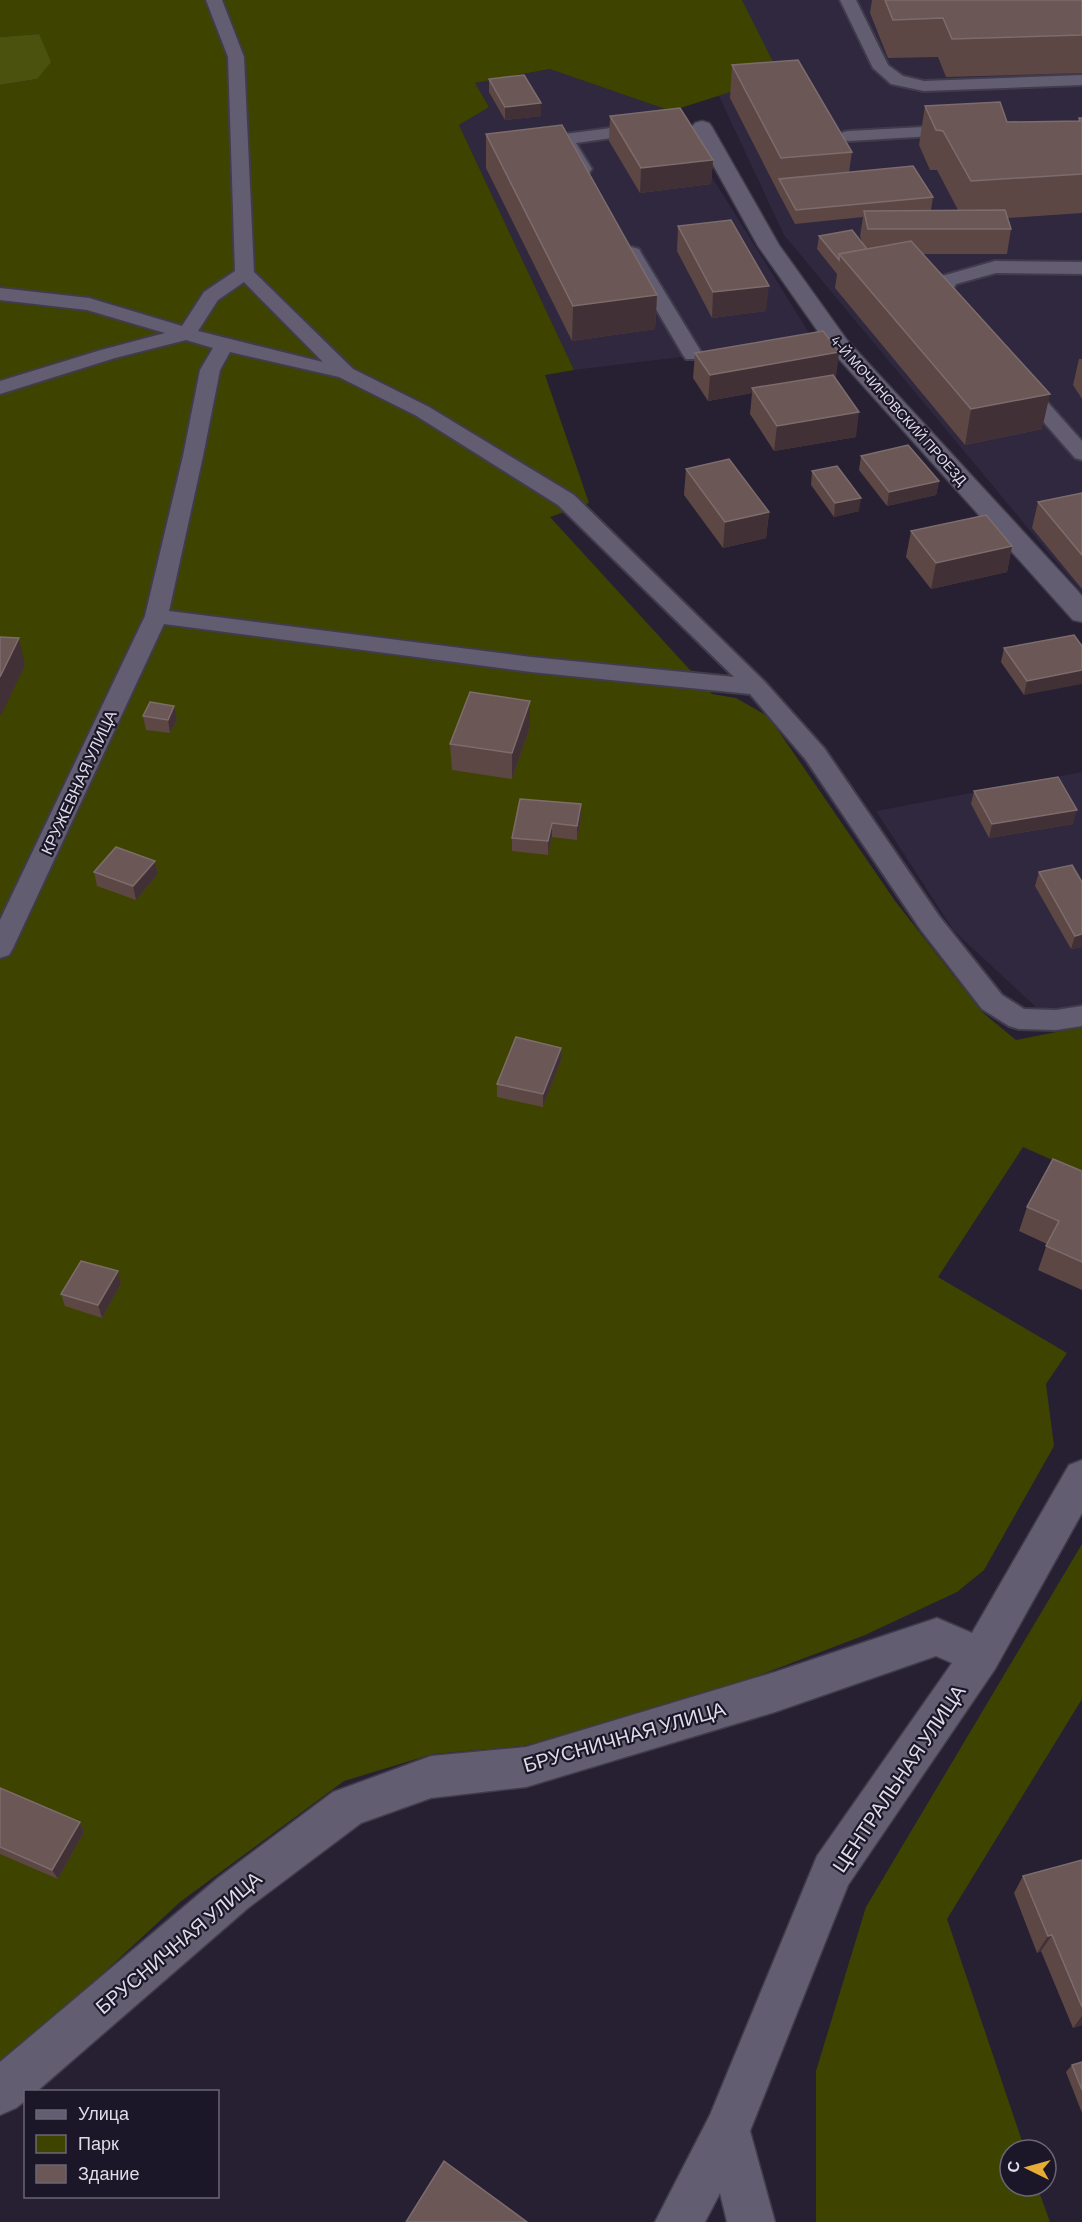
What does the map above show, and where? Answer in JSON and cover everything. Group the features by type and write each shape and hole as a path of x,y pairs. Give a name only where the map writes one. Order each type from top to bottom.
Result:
{"street":[{"name":"4-Й МОЧИНОВСКИЙ ПРОЕЗД","path":"685,126 839,345 1068,596 1082,615"},
{"name":"ЦЕНТРАЛЬНАЯ УЛИЦА","path":"679,2222 728,2131 832,1871 981,1656 1082,1477"},
{"name":"БРУСНИЧНАЯ УЛИЦА","path":"0,2092 233,1893 348,1807 431,1777 526,1767 775,1692 937,1637 981,1656"},
{"path":"728,2131 751,2222"}],"lane":[{"path":"214,0 236,57 245,273 346,373"},
{"path":"848,0 881,68 897,80 924,86 1082,80"},
{"path":"590,180 565,139 685,126"},
{"path":"849,136 978,129"},
{"path":"626,242 693,355"},
{"path":"973,329 941,294 949,280 995,267 1082,268"},
{"path":"0,388 108,354 186,334 211,296 245,273"},
{"path":"0,294 89,304 224,345 346,373 422,411 566,500 757,687 815,754 930,923 992,1002 1019,1019 1056,1020 1082,1016"},
{"name":"КРУЖЕВНАЯ УЛИЦА","path":"0,948 156,616 193,456 210,370 224,345"},
{"path":"1004,365 1082,454"},
{"path":"156,616 646,679 757,687"}],"shaded area":[{"path":"742,0 1082,0 1082,593 784,235 718,94 779,76"},
{"path":"551,69 671,111 814,341 574,370 459,125 489,107 474,83"},
{"path":"1082,772 1082,1005 1039,1010 954,931 876,811"}],"green space":[{"path":"0,0 742,0 780,76 671,111 550,69 475,83 489,107 459,125 574,370 545,375 589,503 550,517 712,694 736,698 769,717 895,901 982,1012 1016,1040 1082,1027 1082,1173 1023,1147 938,1277 1067,1353 1046,1384 1054,1446 984,1570 957,1592 865,1635 671,1709 523,1746 433,1754 344,1781 180,1902 0,2069 0,85 37,79 39,34 0,37"},
{"path":"39,34 51,62 37,79 0,85 0,37"},
{"path":"1082,1544 1082,1699 947,1919 1021,2138 998,2138 998,2198 1041,2198 1050,2222 816,2222 816,2071 866,1907"}],"building":[{"path":"885,0 1082,0 1082,35 952,39 943,18 893,20"},
{"path":"798,60 852,152 781,158 732,65"},
{"path":"524,75 541,103 505,107 489,79"},
{"path":"1000,102 1007,122 1080,121 1079,118 1082,118 1082,174 971,181 943,131 936,130 925,106"},
{"path":"680,108 713,160 641,168 610,116"},
{"path":"562,125 657,295 573,306 486,134"},
{"path":"913,166 933,197 796,210 779,179"},
{"path":"1005,210 1011,229 868,229 864,211"},
{"path":"731,220 769,286 713,292 678,226"},
{"path":"852,230 867,249 839,254 839,260 819,236"},
{"path":"911,241 1050,394 971,409 839,254"},
{"path":"823,331 839,352 710,375 695,353"},
{"path":"833,375 859,412 777,426 752,388"},
{"path":"908,445 939,481 889,492 861,456"},
{"path":"729,459 769,512 725,522 686,469"},
{"path":"837,466 861,498 835,503 812,471"},
{"path":"1082,493 1082,555 1038,502"},
{"path":"986,515 1012,546 936,563 911,531"},
{"path":"1074,635 1082,646 1082,670 1027,681 1004,648"},
{"path":"0,637 19,638 0,677"},
{"path":"470,692 530,701 512,753 450,744"},
{"path":"150,702 174,706 168,720 143,716"},
{"path":"1058,777 1077,810 992,824 974,791"},
{"path":"520,799 581,804 577,826 552,823 548,841 512,838"},
{"path":"116,847 155,861 133,886 94,872"},
{"path":"1072,865 1082,882 1082,934 1075,936 1039,872"},
{"path":"516,1037 561,1048 543,1094 497,1084"},
{"path":"1053,1159 1082,1171 1082,1262 1046,1246 1059,1221 1027,1207"},
{"path":"81,1261 118,1271 98,1305 61,1294"},
{"path":"0,1788 80,1822 52,1870 0,1847"},
{"path":"1082,1860 1082,2007 1052,1935 1048,1936 1023,1876"},
{"path":"1082,2062 1082,2090 1072,2065"},
{"path":"444,2161 527,2222 406,2222"}]}
